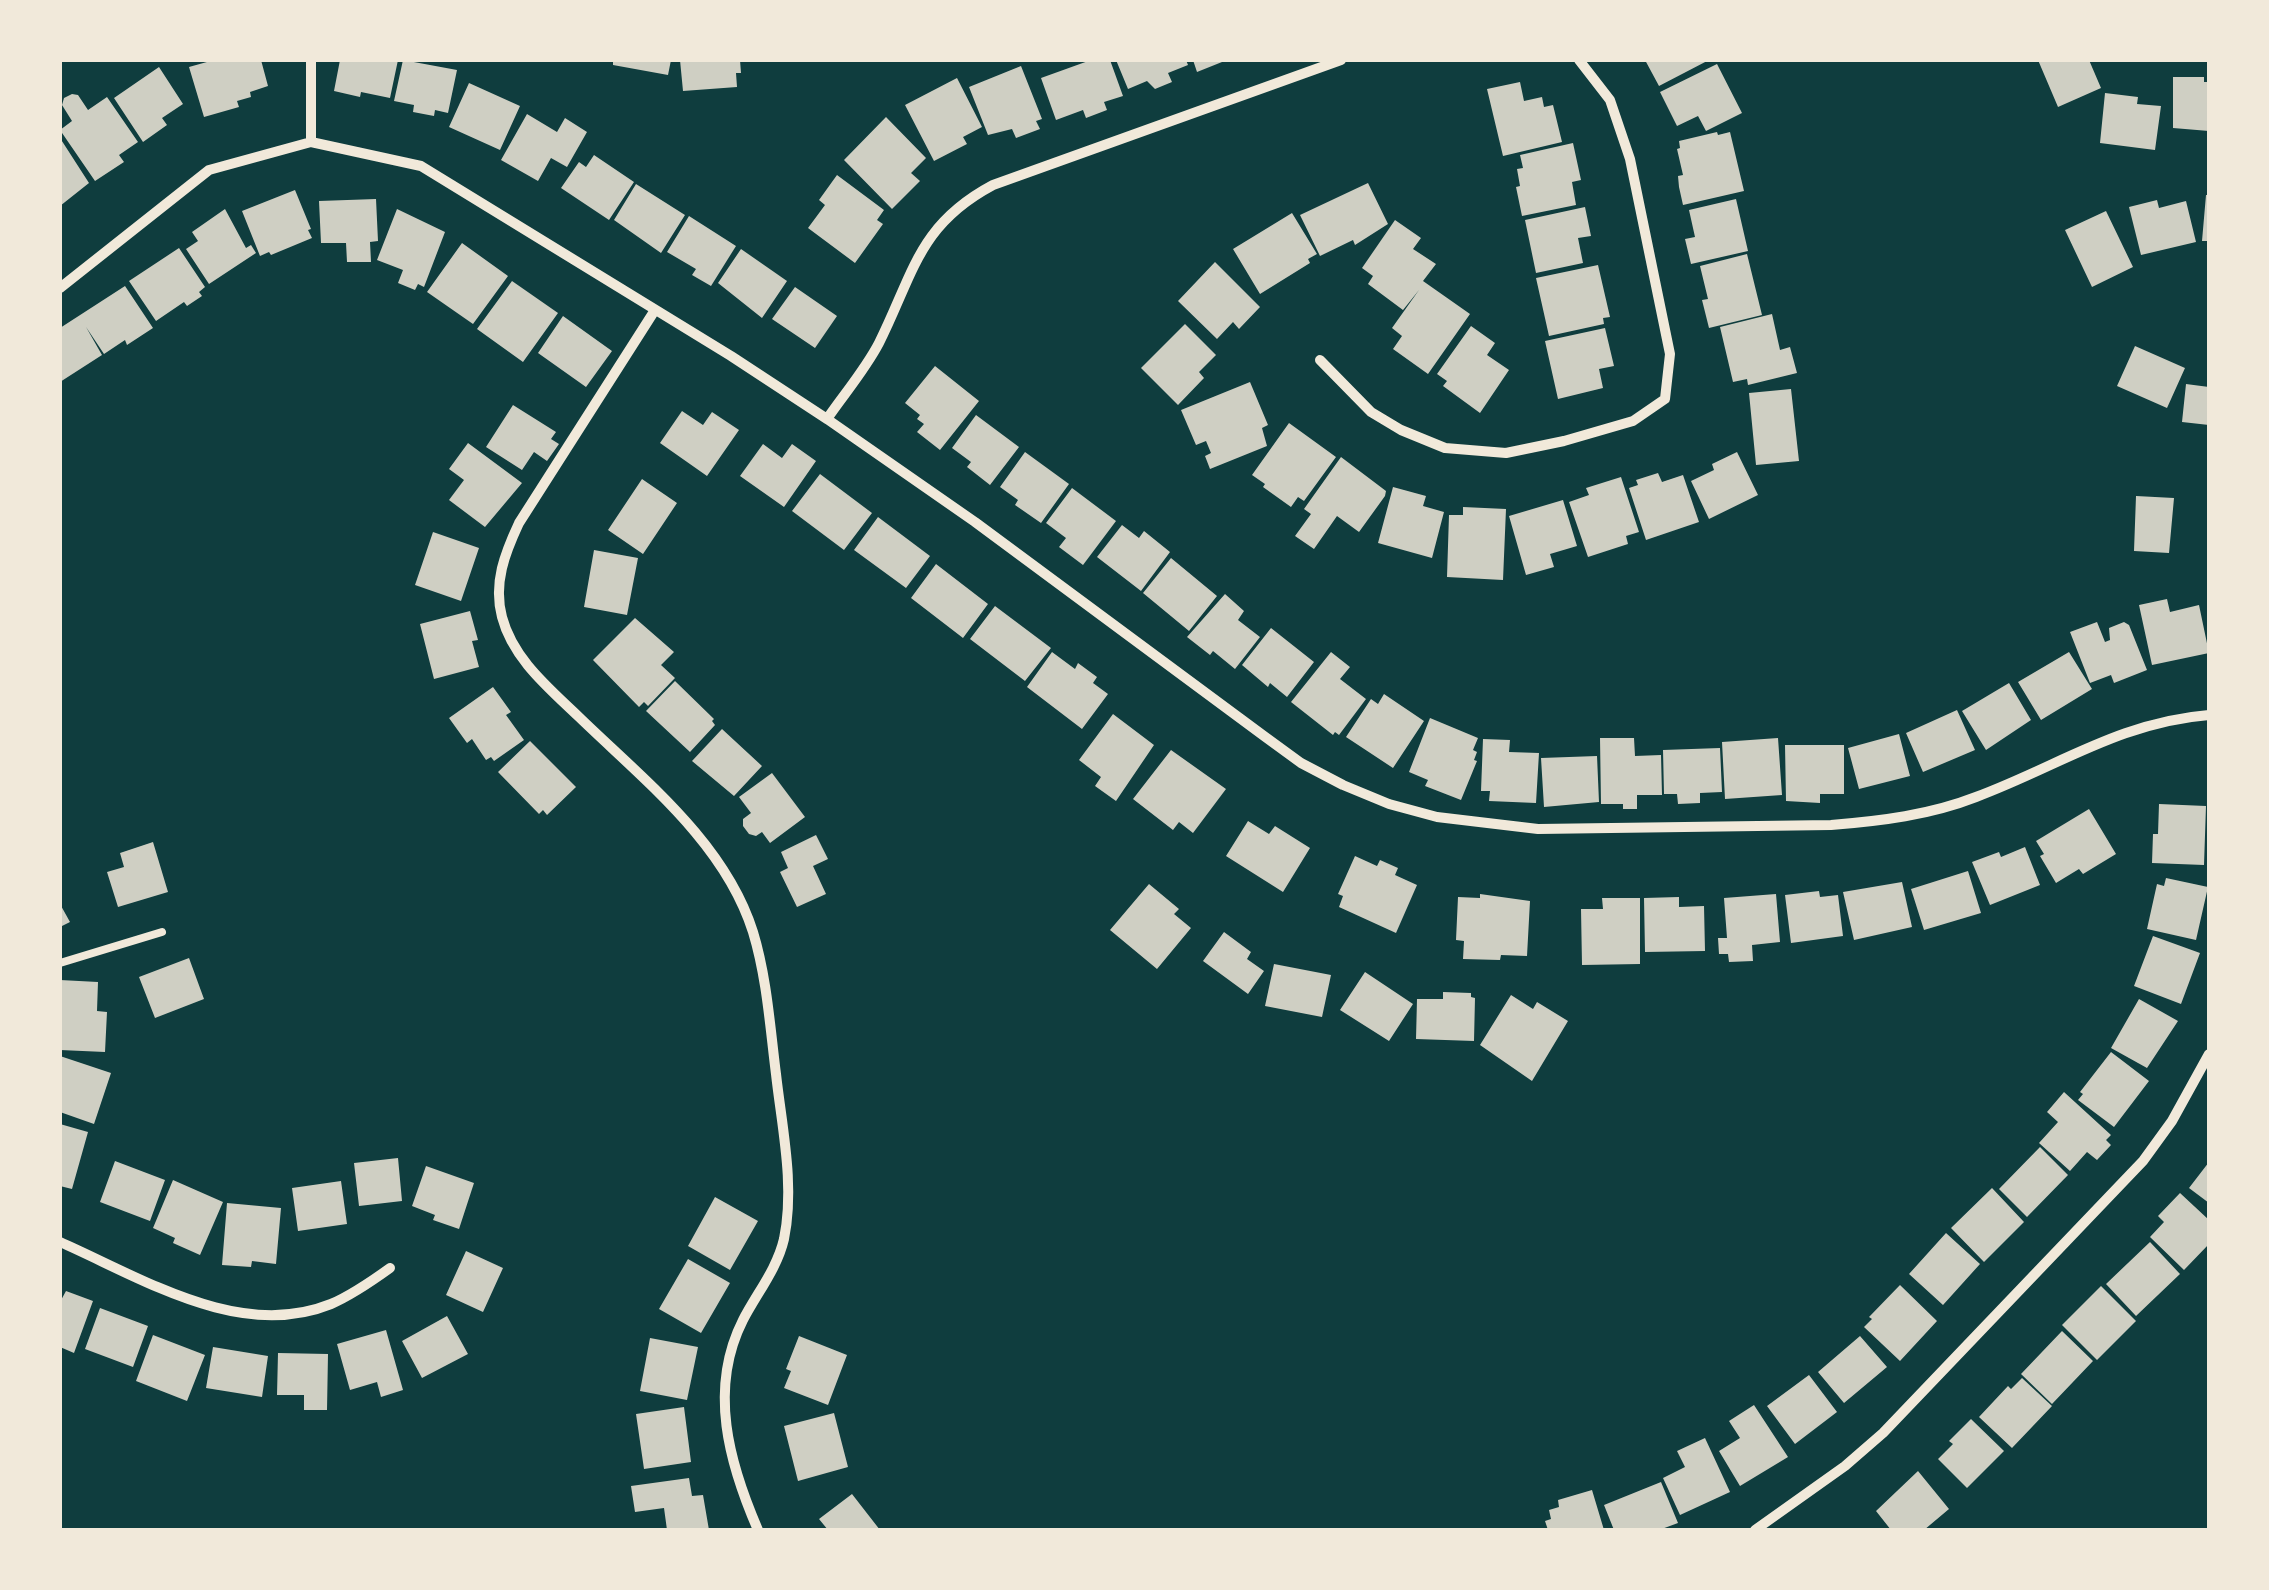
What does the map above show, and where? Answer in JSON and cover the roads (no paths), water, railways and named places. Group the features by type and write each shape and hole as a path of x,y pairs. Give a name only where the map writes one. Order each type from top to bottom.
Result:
{"street":[{"path":"311,60 311,142"},
{"path":"827,419 876,348 923,245 963,200 992,184 1341,60"},
{"path":"1320,360 1371,412 1401,430 1445,448 1506,452 1564,440 1633,421 1664,399 1670,354 1630,159 1610,100 1579,60"},
{"path":"60,288 209,170 311,142 421,166 827,419 975,522 1302,763 1389,804 1437,817 1538,829 1877,822 1972,799 2123,731 2209,715"},
{"path":"656,310 519,523 504,556 498,586 502,617 514,647 535,675 706,845 732,884 752,930 764,979 789,1205 783,1243 728,1360 724,1402 729,1446 741,1490 758,1530"},
{"path":"1755,1530 1845,1466 1883,1433 2071,1240 2143,1161 2172,1121 2209,1054"},
{"path":"60,1242 200,1302 262,1317 298,1314 330,1304 390,1268"}],"lane":[{"path":"60,963 162,932"}]}
